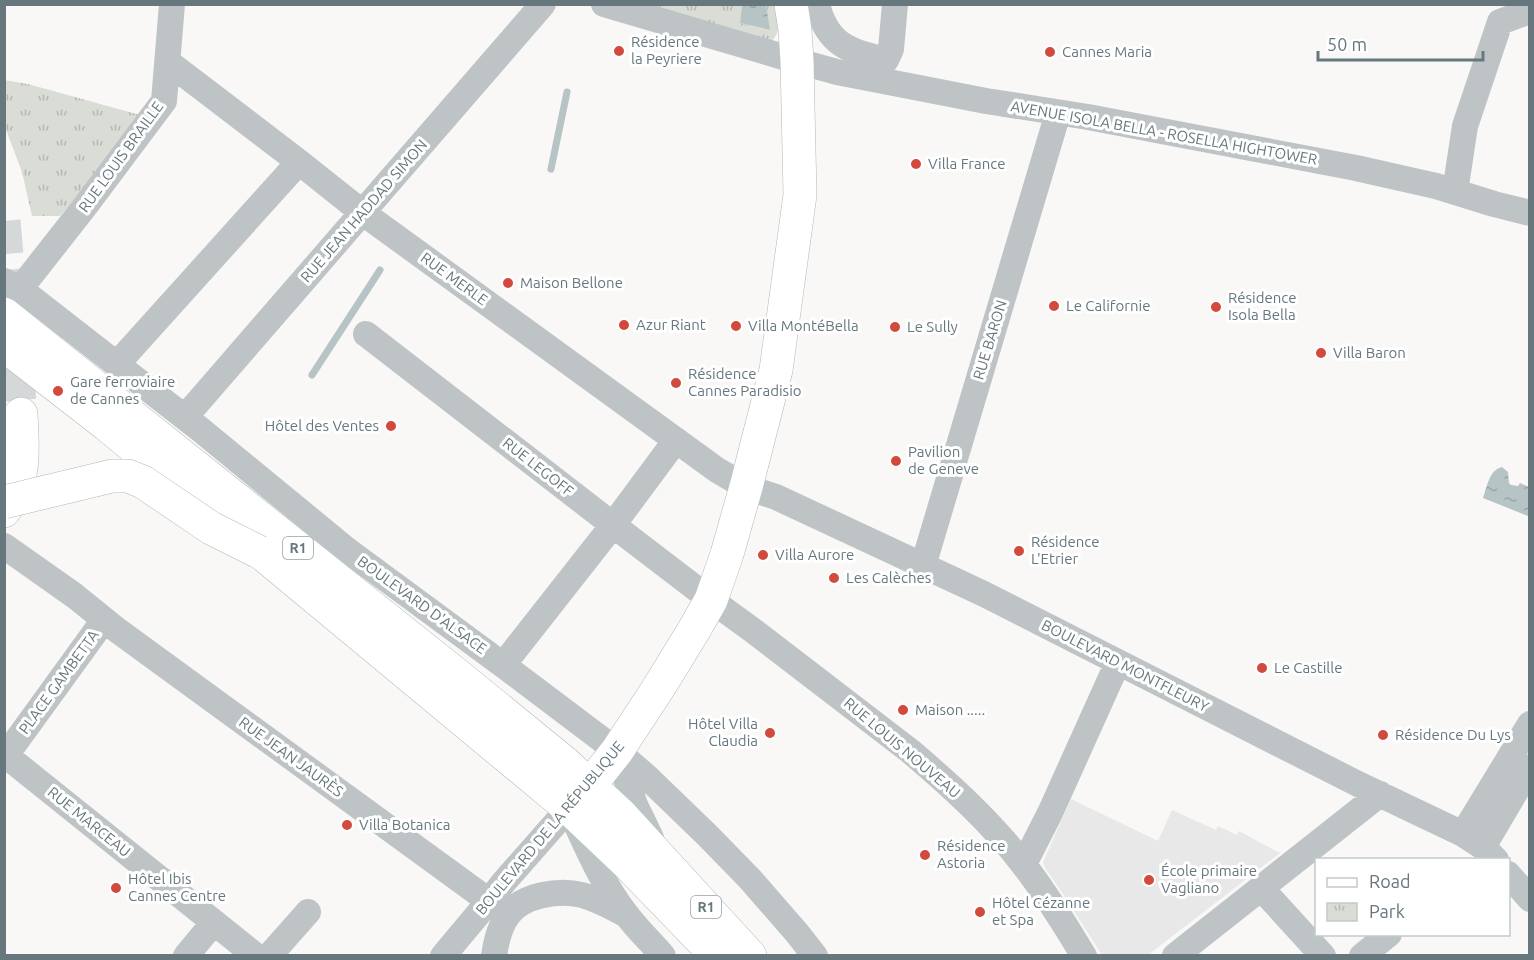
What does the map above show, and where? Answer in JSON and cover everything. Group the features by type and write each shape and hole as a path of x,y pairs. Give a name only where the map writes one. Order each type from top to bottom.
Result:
{"main road":[{"name":"BOULEVARD DE LA RÉPUBLIQUE","path":"580,797 617,751 659,687 711,600 746,487 777,370 800,195 797,62 791,4"},
{"name":"R1","path":"10,294 462,679 532,735 626,862 717,956"},
{"name":"R1","path":"4,345 107,425 259,552 580,797"},
{"path":"4,511 15,490 22,467 23,454 10,422"},
{"path":"4,502 103,478 128,476 143,482 211,528 259,552"},
{"path":"580,797 620,814 662,860"},
{"name":"R1","path":"662,860 750,956"}],"street":[{"name":"RUE LOUIS BRAILLE","path":"10,294 86,205 164,101 172,4"},
{"name":"RUE JEAN HADDAD SIMON","path":"185,417 543,4"},
{"name":"AVENUE ISOLA BELLA - ROSELLA HIGHTOWER","path":"604,4 837,72 1356,168 1530,213"},
{"path":"637,4 763,44 771,42 778,32 780,22 776,4"},
{"path":"817,4 828,31 837,41 860,54 886,60 891,49 895,4"},
{"path":"1455,192 1465,126 1500,22 1530,11"},
{"name":"RUE MERLE","path":"168,62 363,213 717,470 746,487"},
{"name":"RUE BARON","path":"923,566 1058,113"},
{"path":"117,364 299,162"},
{"name":"BOULEVARD D'ALSACE","path":"4,268 10,294 117,364 347,550 617,751 648,778 750,879 798,933 815,956"},
{"name":"RUE LEGOFF","path":"366,334 711,600"},
{"path":"503,665 613,525 676,440"},
{"name":"BOULEVARD MONTFLEURY","path":"746,487 776,497 984,594 1380,794 1484,851"},
{"name":"PLACE GAMBETTA","path":"4,546 75,596 104,620 5,756"},
{"name":"RUE LOUIS NOUVEAU","path":"711,600 931,769 967,803 1023,864 1084,956"},
{"name":"RUE JEAN JAURÈS","path":"104,620 499,908"},
{"path":"1023,864 1050,813 1118,662"},
{"path":"1484,851 1525,755 1530,724"},
{"path":"617,751 635,805 662,860"},
{"name":"RUE MARCEAU","path":"5,756 256,956"},
{"path":"1175,956 1380,794"},
{"path":"580,797 593,861 626,914 663,956"},
{"name":"BOULEVARD DE LA RÉPUBLIQUE","path":"453,952 499,908 503,883 580,797"},
{"path":"1510,875 1530,899"},
{"path":"1262,888 1323,956"},
{"path":"494,956 499,932 499,908 559,892 580,894 626,914"},
{"path":"269,956 308,912"},
{"path":"186,956 214,922"},
{"path":"1362,956 1387,936"}],"shaded area":[{"name":"École primaire Vagliano","path":"1071,799 1158,841 1172,810 1216,830 1218,826 1237,835 1239,831 1280,853 1148,955 1102,955 1043,862"}],"green space":[{"path":"637,5 742,5 740,23 769,30 766,5 776,5 778,29 771,42"},
{"path":"4,80 28,84 140,115 122,145 60,216 32,216 22,172 5,127"}],"water":[{"path":"742,5 766,5 770,30 740,23"},
{"path":"1502,467 1508,472 1511,485 1518,486 1520,483 1529,487 1530,513 1528,516 1483,498 1491,475"}],"waterway":[{"path":"551,169 567,92"},
{"path":"312,375 380,270"}],"tunnel":[{"path":"4,221 21,414"}],"place":[{"name":"Résidence la Peyriere","path":"619,51"},
{"name":"Cannes Maria","path":"1050,52"},
{"name":"Villa France","path":"916,164"},
{"name":"Maison Bellone","path":"508,283"},
{"name":"Le Californie","path":"1054,306"},
{"name":"Résidence Isola Bella","path":"1216,307"},
{"name":"Azur Riant","path":"624,325"},
{"name":"Villa MontéBella","path":"736,326"},
{"name":"Le Sully","path":"895,327"},
{"name":"Villa Baron","path":"1321,353"},
{"name":"Résidence Cannes Paradisio","path":"676,383"},
{"name":"Gare ferroviaire de Cannes","path":"58,391"},
{"name":"Hôtel des Ventes","path":"391,426"},
{"name":"Pavilion de Geneve","path":"896,461"},
{"name":"Résidence L'Etrier","path":"1019,551"},
{"name":"Villa Aurore","path":"763,555"},
{"name":"Les Calèches","path":"834,578"},
{"name":"Le Castille","path":"1262,668"},
{"name":"Maison .....","path":"903,710"},
{"name":"Hôtel Villa Claudia","path":"770,733"},
{"name":"Résidence Du Lys","path":"1383,735"},
{"name":"Villa Botanica","path":"347,825"},
{"name":"Résidence Astoria","path":"925,855"},
{"name":"École primaire Vagliano","path":"1149,880"},
{"name":"Hôtel Ibis Cannes Centre","path":"116,888"},
{"name":"Hôtel Cézanne et Spa","path":"980,912"}]}
